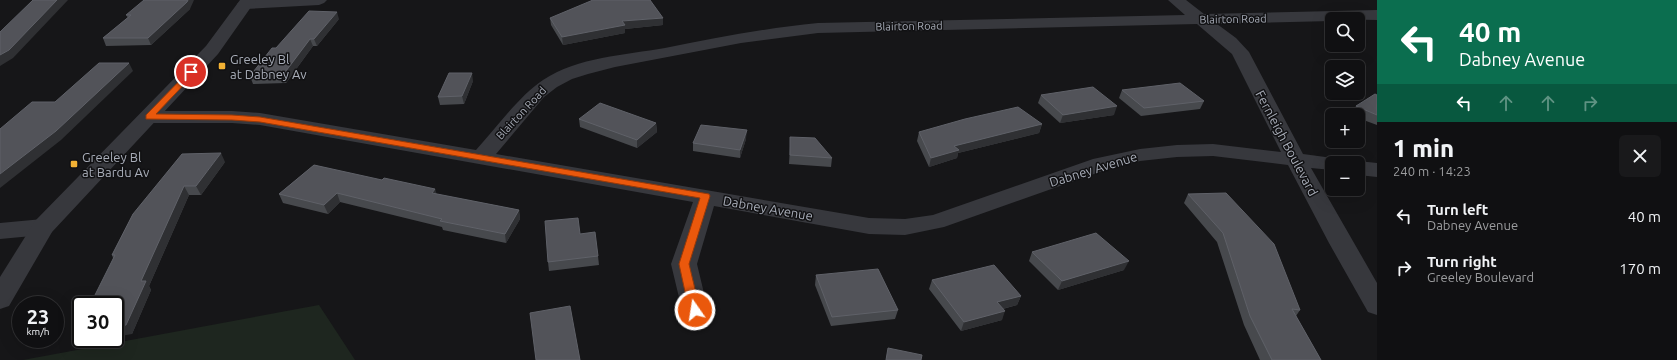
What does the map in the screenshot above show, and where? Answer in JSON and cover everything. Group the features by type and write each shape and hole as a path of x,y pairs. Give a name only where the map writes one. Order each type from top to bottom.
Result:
{"street":[{"path":"0,299 43,227 212,50 247,2 319,0"},
{"name":"Fernleigh Boulevard","path":"1176,0 1230,42 1240,52 1294,158 1348,257 1377,305"},
{"name":"Blairton Road","path":"481,158 536,93 563,76 592,68 760,34 818,28 1377,15"},
{"name":"Dabney Avenue","path":"149,117 232,117 260,119 706,196 869,226 904,227 936,222 1101,164 1140,155 1177,151 1213,150 1294,158 1325,163"},
{"path":"1365,169 1377,170"},
{"path":"695,310 684,264 706,196"},
{"path":"0,232 43,227"}],"shaded area":[{"path":"319,305 355,360 23,360 88,348 124,348 124,341"}],"building":[{"path":"33,0 57,0 9,50 0,55 0,32"},
{"path":"144,0 188,0 148,38 103,38 131,15 126,15"},
{"path":"593,0 650,0 663,18 622,21 625,25 562,37 550,18"},
{"path":"309,11 337,12 314,39 310,39 283,75 250,76 272,48 276,48"},
{"path":"99,63 129,63 56,131 0,174 0,129 32,102 55,102"},
{"path":"449,73 472,73 462,96 438,97"},
{"path":"1180,83 1204,101 1144,108 1122,90"},
{"path":"1093,87 1117,106 1063,115 1041,95"},
{"path":"1375,94 1377,95 1377,115 1365,110 1365,108 1356,106"},
{"path":"600,103 656,123 637,140 579,119"},
{"path":"1018,107 1042,124 954,146 959,150 931,158 919,132 965,119"},
{"path":"701,125 747,130 740,150 693,143"},
{"path":"790,137 815,138 832,158 790,155"},
{"path":"221,153 196,186 184,186 141,281 146,281 126,325 124,325 124,296 94,296 115,255 112,255 133,214 182,154"},
{"path":"314,165 382,180 384,178 435,189 432,193 519,210 505,234 440,221 442,219 337,193 324,205 279,194"},
{"path":"1226,193 1274,244 1300,310 1292,309 1321,360 1272,360 1250,316 1223,233 1188,194"},
{"path":"578,218 580,234 595,232 598,256 548,262 545,221"},
{"path":"1096,233 1129,261 1062,281 1032,252"},
{"path":"994,265 1021,296 997,302 1005,311 964,322 932,280"},
{"path":"878,269 898,310 832,317 816,275"},
{"path":"570,306 580,360 536,360 530,313"},
{"path":"888,348 922,355 921,360 886,360"}],"place":[{"name":"Greeley Bl at Dabney Av","path":"222,66"},
{"name":"Greeley Bl at Bardu Av","path":"74,164"}],"route":[{"path":"191,72 149,117 232,117 260,119 706,196 684,264 695,310"}]}
